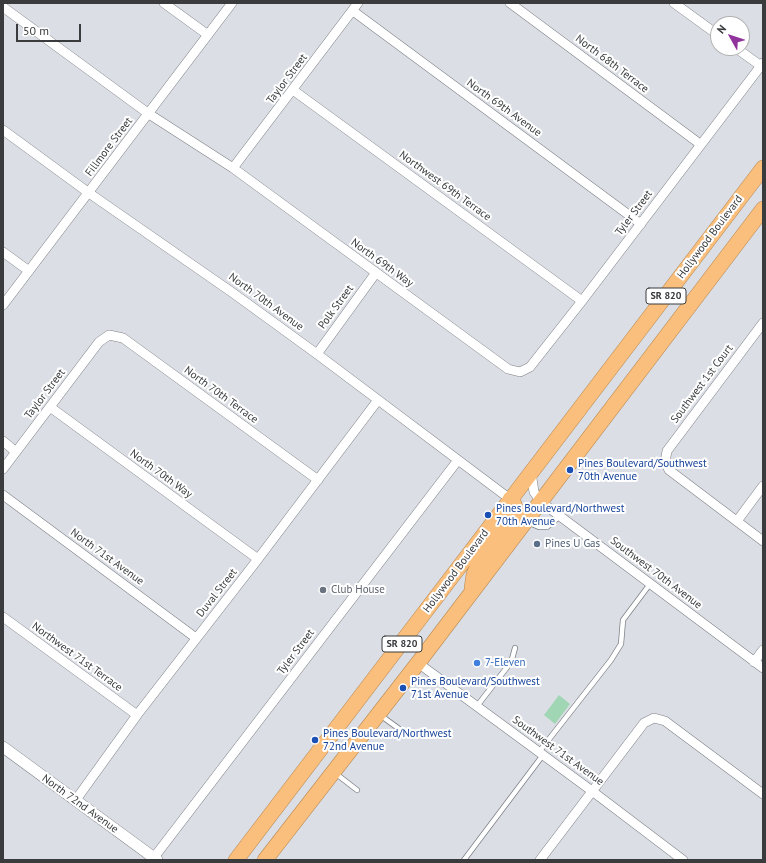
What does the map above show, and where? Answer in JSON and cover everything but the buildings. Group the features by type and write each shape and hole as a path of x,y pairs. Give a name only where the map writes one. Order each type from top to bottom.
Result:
{"highway":[{"name":"Hollywood Boulevard","path":"236,860 763,168"},
{"name":"SR 820","path":"265,860 472,593 763,208"},
{"path":"472,593 474,574 481,560 502,533 516,511 514,504 510,499"},
{"path":"379,714 372,705 374,691 413,640 410,632"}],"street":[{"path":"164,3 208,35"},
{"name":"Fillmore Street","path":"3,305 232,3"},
{"name":"Taylor Street","path":"233,168 358,3"},
{"name":"North 68th Terrace","path":"510,3 700,144"},
{"path":"674,3 710,29"},
{"name":"North 69th Way","path":"3,7 149,114 233,168 375,274 508,369 520,372"},
{"name":"North 69th Avenue","path":"353,11 641,224"},
{"path":"748,56 762,65"},
{"name":"Tyler Street","path":"520,372 530,367 762,65"},
{"name":"Northwest 69th Terrace","path":"293,90 582,301"},
{"name":"North 70th Avenue","path":"3,130 89,193 233,293 317,354 510,499"},
{"path":"3,252 29,272"},
{"name":"Polk Street","path":"317,354 375,274"},
{"name":"Southwest 1st Court","path":"737,521 669,470 664,462 667,451 763,323"},
{"name":"Taylor Street","path":"3,469 99,342 109,335"},
{"name":"North 70th Terrace","path":"109,335 123,338 318,480"},
{"name":"Duval Street","path":"75,801 137,715 258,559 378,400"},
{"name":"North 70th Way","path":"50,407 258,559"},
{"path":"3,441 16,452"},
{"name":"Tyler Street","path":"154,859 458,460"},
{"path":"531,472 534,492 540,502"},
{"path":"763,486 737,521 763,541"},
{"name":"North 71st Avenue","path":"3,495 196,638"},
{"name":"Southwest 70th Avenue","path":"540,502 763,668"},
{"name":"Northwest 71st Terrace","path":"3,617 137,715"},
{"path":"754,662 763,650"},
{"name":"Southwest 71st Avenue","path":"418,663 592,791 682,860"},
{"path":"540,860 644,723 654,718 665,720 763,794"},
{"name":"North 72nd Avenue","path":"3,747 154,859"}],"lane":[{"path":"526,522 539,527 547,527 560,516"},
{"path":"464,860 611,660 621,644 623,620 650,584"},
{"path":"477,706 508,666 515,648"},
{"path":"379,714 402,731"},
{"path":"333,772 357,790"}],"green space":[{"path":"559,695 570,704 555,724 544,715"}],"place":[{"name":"Pines Boulevard/Southwest 70th Avenue","path":"570,470"},
{"name":"Pines Boulevard/Northwest 70th Avenue","path":"488,515"},
{"name":"Pines U Gas","path":"537,544"},
{"name":"Club House","path":"323,590"},
{"name":"7-Eleven","path":"477,663"},
{"name":"Pines Boulevard/Southwest 71st Avenue","path":"403,688"},
{"name":"Pines Boulevard/Northwest 72nd Avenue","path":"315,740"}]}
